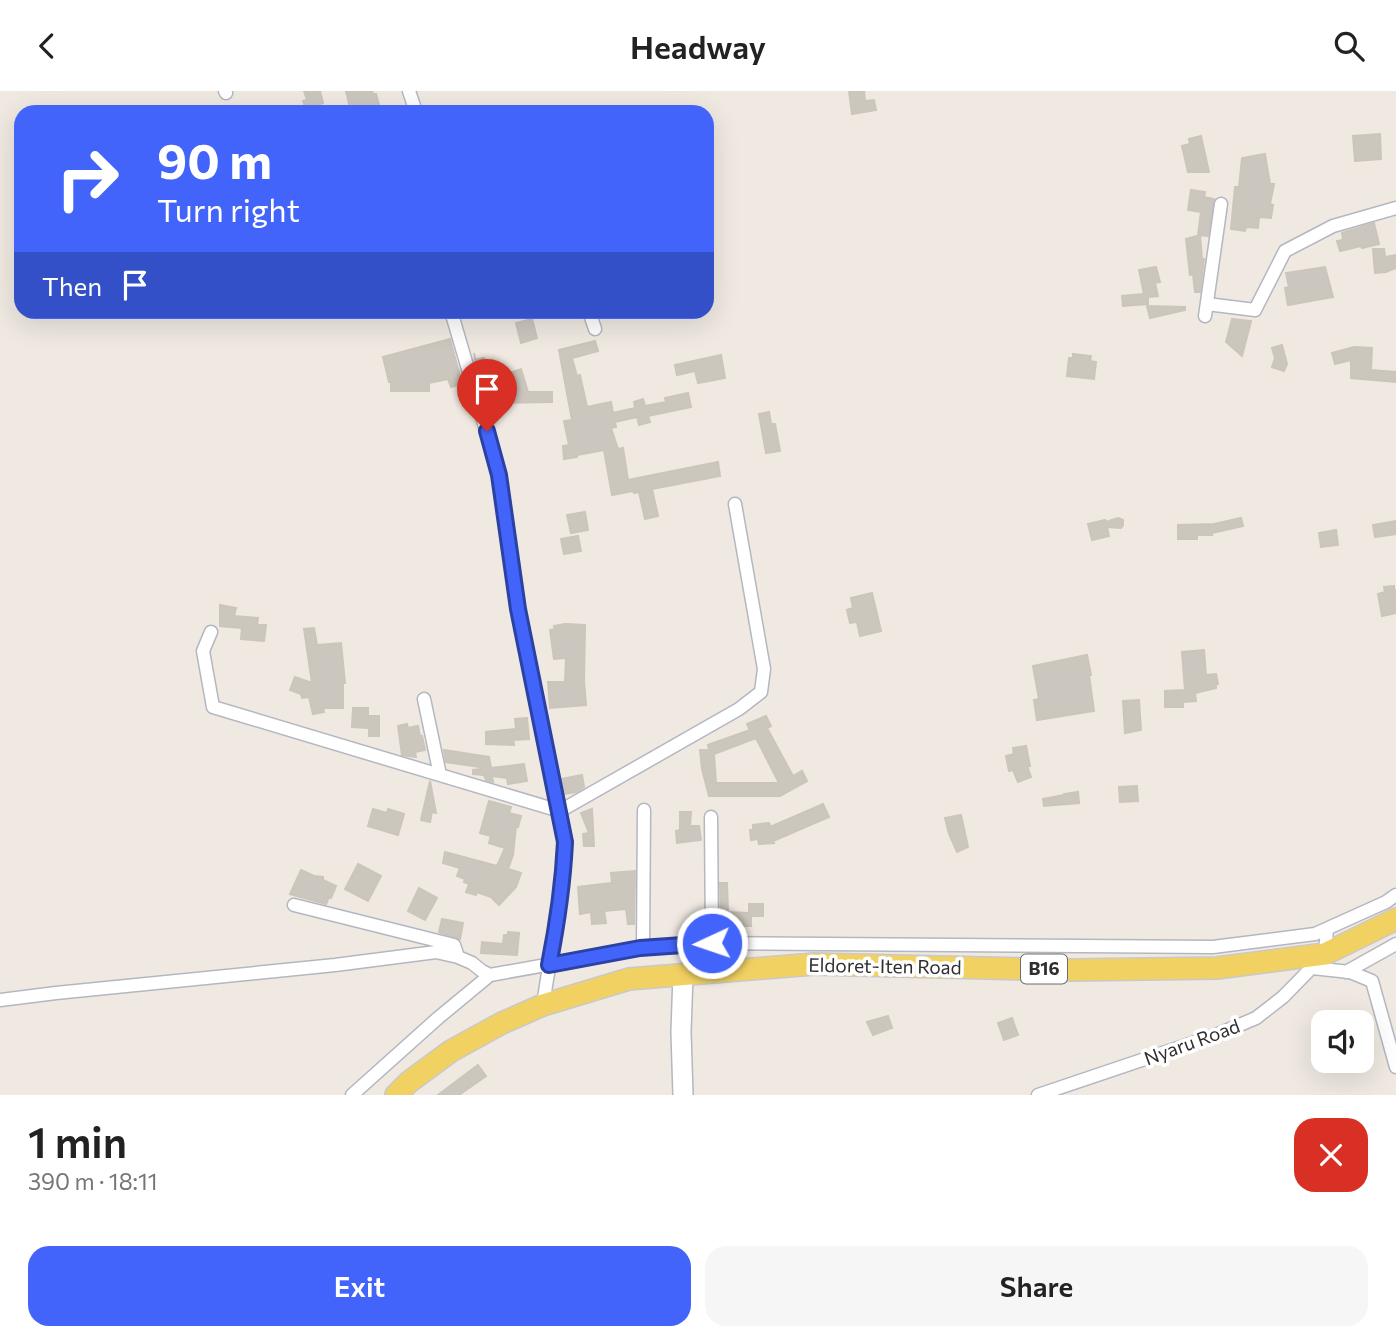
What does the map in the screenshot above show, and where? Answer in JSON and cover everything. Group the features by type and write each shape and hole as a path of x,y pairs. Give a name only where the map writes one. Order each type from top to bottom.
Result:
{"main road":[{"name":"Eldoret-Iten Road","path":"396,1095 451,1051 502,1023 543,1005 629,979 814,964 1059,969 1217,968 1318,961 1396,919"},
{"path":"683,975 683,1095"}],"street":[{"path":"1221,204 1206,310 1255,310 1285,251 1333,226 1396,208"},
{"path":"454,319 499,475 518,609 565,842 564,871 543,1005"},
{"path":"592,319 595,329"},
{"path":"211,632 203,651 213,707 560,811 739,709 761,692 764,669 735,504"},
{"path":"424,699 440,775"},
{"path":"643,947 644,810"},
{"path":"711,817 712,943"},
{"path":"352,1095 438,1017 491,975 643,947 712,943 1213,947 1315,934 1396,895"},
{"path":"294,905 454,945 458,957"},
{"path":"1327,929 1318,961 1373,981 1396,1067"},
{"path":"1346,972 1396,944"},
{"path":"1058,946 1059,969"},
{"path":"0,1000 436,952 458,957 491,975"},
{"name":"Nyaru Road","path":"1038,1095 1216,1035 1256,1018 1283,997 1318,961"}],"building":[{"path":"304,91 320,91 323,103 304,105 303,101 307,100"},
{"path":"346,91 372,91 376,94 379,105 349,105"},
{"path":"849,91 864,91 865,101 874,100 876,110 852,114"},
{"path":"1380,134 1381,159 1355,161 1353,136"},
{"path":"1201,136 1209,172 1188,172 1182,146 1190,144 1189,139"},
{"path":"1265,154 1270,184 1274,184 1270,204 1273,205 1271,218 1259,217 1258,228 1246,227 1245,231 1231,229 1235,187 1239,187 1242,158"},
{"path":"1191,190 1205,192 1204,197 1214,199 1208,236 1198,235 1201,212 1188,210"},
{"path":"1374,223 1379,244 1340,251 1337,241 1343,240 1342,233"},
{"path":"1200,235 1204,259 1200,292 1195,292 1186,239"},
{"path":"1373,249 1384,249 1385,257 1396,255 1396,268 1375,273"},
{"path":"1156,267 1160,282 1155,283 1158,296 1148,297 1148,304 1123,306 1122,296 1144,294 1139,270"},
{"path":"1325,267 1333,297 1288,305 1285,288 1289,287 1286,273"},
{"path":"1147,306 1185,307 1185,310 1150,318"},
{"path":"532,319 537,338 521,343 516,323"},
{"path":"1232,319 1251,321 1242,356 1226,342"},
{"path":"450,339 462,384 451,387 448,379 429,383 429,391 391,391 383,357"},
{"path":"595,341 598,351 572,358 577,376 580,375 587,407 611,402 613,413 635,408 634,402 643,399 645,406 666,402 665,398 688,393 691,407 648,416 650,422 639,425 637,417 615,422 616,427 611,428 618,449 623,448 628,480 718,462 720,476 652,489 658,516 645,519 639,492 612,495 604,450 564,459 563,446 569,445 564,421 572,420 559,350"},
{"path":"1282,345 1287,364 1284,371 1272,367 1275,358 1272,348"},
{"path":"1354,347 1372,348 1371,370 1396,372 1396,382 1351,378 1351,360 1335,364 1332,353"},
{"path":"1073,354 1091,356 1090,361 1096,362 1094,379 1067,376 1069,358 1073,358"},
{"path":"721,355 725,378 698,383 695,371 677,375 675,365"},
{"path":"484,358 491,381 512,382 510,373 521,369 528,392 552,392 552,402 487,403 483,390 483,374 479,375 476,360"},
{"path":"769,412 771,424 775,424 780,451 766,453 759,414"},
{"path":"585,512 588,530 571,533 567,515"},
{"path":"1118,518 1123,520 1121,528 1107,527 1109,536 1092,540 1088,524"},
{"path":"1241,518 1243,526 1212,535 1197,535 1197,539 1178,539 1178,525 1214,524"},
{"path":"1396,521 1396,534 1375,537 1373,525"},
{"path":"1336,530 1338,545 1321,547 1319,533"},
{"path":"578,536 581,551 564,554 561,539"},
{"path":"1394,586 1396,613 1382,616 1378,594 1385,592 1384,587"},
{"path":"872,593 881,631 860,636 857,622 850,623 847,610 853,608 851,598"},
{"path":"220,605 236,608 234,616 258,618 257,625 266,625 264,641 241,639 242,628 220,626"},
{"path":"585,625 586,705 550,708 548,682 565,682 566,658 554,659 550,630 555,629 554,626"},
{"path":"314,628 317,645 341,643 345,683 343,708 323,708 324,712 313,714 309,697 302,698 301,694 290,690 295,677 312,683 304,629"},
{"path":"1204,650 1206,675 1216,674 1216,688 1195,693 1196,701 1183,702 1183,707 1165,707 1165,691 1185,690 1182,652"},
{"path":"1087,655 1094,711 1037,720 1034,700 1039,699 1033,666"},
{"path":"1139,700 1141,730 1125,733 1123,701"},
{"path":"353,708 368,708 368,716 379,716 379,736 369,736 369,728 352,727"},
{"path":"766,716 771,726 767,728 793,776 802,771 807,781 780,796 709,796 700,750 709,750 708,745 750,730 747,724","holes":["756,738 779,783 716,783 714,754"]},
{"path":"527,718 529,739 513,740 514,745 486,744 486,732 516,729 515,719"},
{"path":"407,724 408,728 418,726 422,736 425,750 415,752 416,757 402,755 398,726"},
{"path":"1026,746 1030,766 1027,766 1031,777 1018,782 1013,770 1009,771 1006,756 1014,754 1013,748"},
{"path":"444,750 489,757 491,768 524,764 527,781 508,784 507,778 492,776 493,782 486,780 484,775 473,774 473,770 481,769 480,767 446,762"},
{"path":"582,775 584,787 564,794 561,779"},
{"path":"430,781 436,813 432,812 430,822 421,820"},
{"path":"1137,786 1138,801 1120,802 1119,787"},
{"path":"1078,792 1079,803 1044,806 1043,799"},
{"path":"489,801 511,807 509,813 521,816 518,827 516,826 513,855 508,869 521,873 516,887 499,905 491,897 477,892 476,895 466,892 469,884 457,876 460,868 443,863 445,852 497,866 505,848 489,843 491,836 480,833"},
{"path":"823,804 829,817 773,841 774,843 759,844 758,839 751,840 750,830 753,830 753,825 769,823 770,827"},
{"path":"373,809 387,813 388,809 404,814 398,835 368,826"},
{"path":"592,809 594,846 584,846 583,834 589,833 581,813"},
{"path":"680,812 691,812 690,826 699,826 701,840 677,843 676,831 680,830"},
{"path":"961,815 968,847 957,852 945,818"},
{"path":"358,864 381,876 368,901 345,889"},
{"path":"301,870 323,877 323,880 336,886 326,904 290,894"},
{"path":"635,871 634,924 628,924 626,909 604,911 606,923 592,924 591,912 580,914 578,887 612,883 611,873"},
{"path":"720,883 727,883 728,912 749,913 749,904 763,904 763,916 751,916 751,926 721,927"},
{"path":"419,888 437,898 425,920 408,911"},
{"path":"442,919 463,923 460,939 439,932"},
{"path":"508,932 519,933 517,955 481,953 482,942 503,944 504,935 508,935"},
{"path":"888,1016 892,1028 873,1035 867,1022"},
{"path":"1012,1018 1018,1035 1004,1040 998,1023"},
{"path":"478,1065 486,1076 459,1095 438,1095"}],"route":[{"path":"487,431 499,475 518,609 565,842 564,871 549,965 640,948 712,943"}]}
